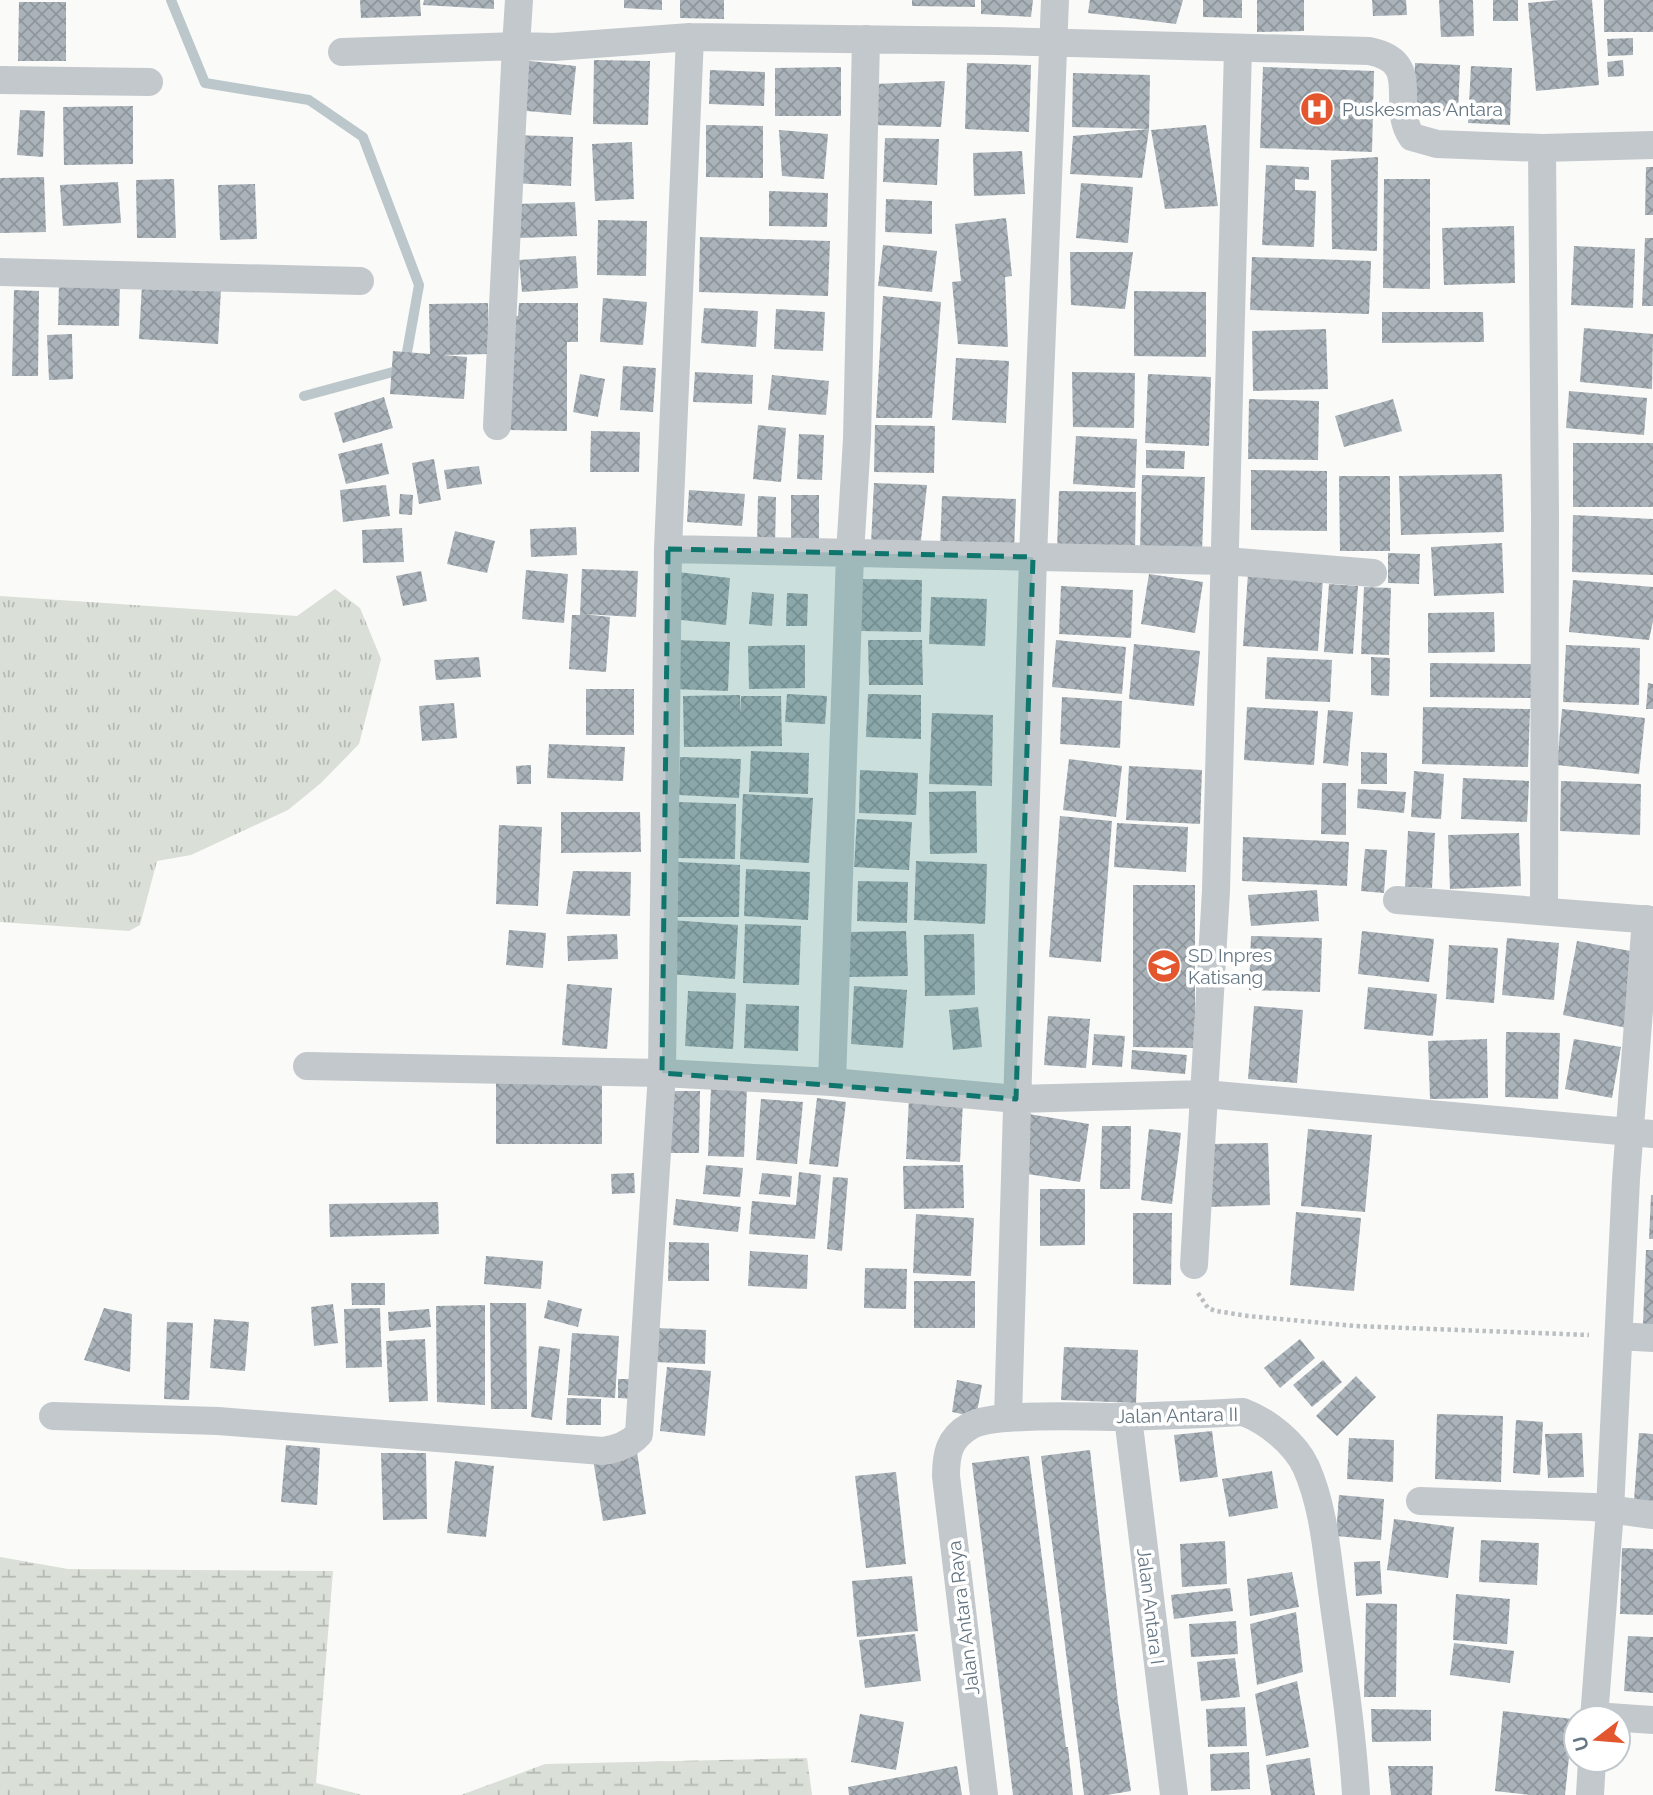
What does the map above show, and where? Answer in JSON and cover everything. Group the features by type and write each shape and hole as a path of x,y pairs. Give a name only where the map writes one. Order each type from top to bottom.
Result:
{"street":[{"path":"497,426 519,0"},
{"path":"1008,1418 1033,557 1055,0"},
{"path":"53,1416 218,1421 603,1451 614,1450 639,1434 662,1073 668,549 690,37"},
{"path":"342,52 554,47 690,37 1053,42 1369,51 1383,54 1399,68 1404,91 1404,120 1412,136 1437,144 1542,148 1653,145"},
{"path":"832,1082 850,554 857,439 866,39"},
{"path":"1194,1265 1216,891 1238,48"},
{"path":"0,80 149,82"},
{"path":"1542,148 1544,910"},
{"path":"0,272 360,281"},
{"path":"668,549 1226,561 1373,573"},
{"path":"1397,900 1650,919 1642,1133 1626,1179 1611,1510 1595,1704"},
{"path":"307,1066 662,1073 832,1082 1016,1098 1205,1094 1642,1133"},
{"path":"1619,1336 1653,1338"},
{"name":"Jalan Antara II","path":"952,1441 972,1424 1008,1418 1243,1412 1258,1418 1275,1431 1302,1460 1322,1520 1353,1737 1356,1795"},
{"name":"Jalan Antara I","path":"1128,1417 1174,1795"},
{"name":"Jalan Antara Raya","path":"952,1441 946,1452 946,1476 985,1795"},
{"path":"1420,1501 1573,1506 1653,1515"},
{"path":"1632,1719 1653,1720"},
{"path":"1590,1795 1591,1774"}],"path":[{"path":"1194,1265 1195,1283 1202,1302 1216,1311 1355,1326 1619,1336"}],"highlighted area":[{"path":"668,549 1033,557 1016,1099 662,1073"}],"green space":[{"path":"335,589 360,608 381,659 359,744 321,783 288,810 191,855 157,861 140,925 129,931 0,922 0,596 297,616"},
{"path":"0,1557 68,1569 333,1571 316,1783 362,1795 0,1795"},
{"path":"807,1758 812,1795 461,1795 545,1764"}],"building":[{"path":"360,0 420,0 421,16 361,18"},
{"path":"424,0 494,0 494,9 423,5"},
{"path":"624,0 662,0 662,10 624,8"},
{"path":"680,0 724,0 724,19 680,18"},
{"path":"912,0 975,0 975,7 912,6"},
{"path":"981,0 1033,0 1031,17 981,14"},
{"path":"1090,0 1183,0 1176,24 1088,13"},
{"path":"1203,0 1242,0 1242,18 1203,17"},
{"path":"1257,0 1304,0 1304,31 1257,32"},
{"path":"1372,0 1406,0 1407,15 1373,16"},
{"path":"1439,0 1473,0 1474,36 1441,37"},
{"path":"1493,0 1518,0 1518,21 1493,21"},
{"path":"1592,0 1599,85 1536,91 1528,3"},
{"path":"1604,0 1653,0 1653,32 1604,32"},
{"path":"19,2 66,2 66,61 18,61"},
{"path":"1633,38 1633,55 1608,56 1607,39"},
{"path":"521,60 576,66 571,115 516,110"},
{"path":"594,60 650,61 648,125 593,124"},
{"path":"1623,60 1624,76 1608,77 1607,62"},
{"path":"967,63 1031,65 1029,132 965,129"},
{"path":"1415,63 1460,65 1458,114 1413,112"},
{"path":"1471,66 1512,68 1510,125 1468,123"},
{"path":"841,67 841,116 775,116 775,68"},
{"name":"Puskesmas Antara","path":"1263,67 1374,71 1372,152 1260,148"},
{"path":"710,70 765,72 764,106 709,104"},
{"path":"1073,73 1150,75 1149,129 1072,127"},
{"path":"945,81 941,127 872,125 875,84"},
{"path":"133,106 133,164 64,165 63,107"},
{"path":"20,110 45,111 43,157 17,155"},
{"path":"706,125 763,126 763,178 706,177"},
{"path":"1206,125 1218,206 1165,209 1151,130"},
{"path":"1149,129 1142,178 1070,174 1073,136"},
{"path":"779,130 828,134 824,179 782,176"},
{"path":"514,135 573,137 571,186 512,183"},
{"path":"885,138 939,139 937,185 883,182"},
{"path":"632,142 634,199 595,201 592,144"},
{"path":"1022,151 1025,194 974,196 973,153"},
{"path":"1378,157 1377,251 1332,249 1331,160"},
{"path":"1266,165 1309,167 1309,180 1295,179 1295,190 1316,191 1314,247 1262,245"},
{"path":"1646,167 1653,167 1653,215 1645,215"},
{"path":"44,177 46,232 0,233 0,178"},
{"path":"174,179 176,238 137,238 136,180"},
{"path":"1384,179 1430,179 1430,289 1383,288"},
{"path":"118,182 121,223 63,226 60,185"},
{"path":"1081,183 1133,187 1128,243 1076,238"},
{"path":"255,184 257,239 220,240 218,185"},
{"path":"769,191 828,193 827,227 769,226"},
{"path":"886,199 932,201 932,234 885,232"},
{"path":"575,202 577,236 519,238 518,204"},
{"path":"1006,218 1012,276 1005,277 1008,347 958,344 952,282 961,281 955,224"},
{"path":"598,220 647,221 646,276 597,275"},
{"path":"1514,226 1515,283 1444,285 1442,228"},
{"path":"700,237 830,241 828,296 699,292"},
{"path":"1645,238 1653,238 1653,306 1642,306"},
{"path":"883,245 937,251 932,292 878,286"},
{"path":"1574,246 1635,249 1633,308 1571,305"},
{"path":"1070,252 1133,252 1125,309 1071,305"},
{"path":"576,256 578,288 522,292 519,260"},
{"path":"1252,257 1371,261 1369,314 1250,310"},
{"path":"59,283 120,284 119,326 58,325"},
{"path":"142,284 221,289 218,344 139,339"},
{"path":"14,290 39,291 38,376 12,376"},
{"path":"1134,291 1206,292 1206,357 1134,356"},
{"path":"883,296 941,302 932,418 876,418"},
{"path":"603,298 647,302 643,345 600,342"},
{"path":"488,303 489,354 443,355 467,357 464,399 390,394 393,351 430,354 429,304"},
{"path":"519,303 578,303 578,342 567,342 567,431 506,430 507,316 518,316"},
{"path":"704,308 758,311 756,347 701,343"},
{"path":"776,309 825,312 823,351 774,349"},
{"path":"1382,312 1483,312 1484,342 1382,343"},
{"path":"1584,328 1653,334 1652,389 1580,382"},
{"path":"1326,329 1328,389 1253,391 1252,331"},
{"path":"72,334 73,379 49,380 47,335"},
{"path":"956,358 1009,361 1006,423 952,420"},
{"path":"623,366 656,368 653,412 620,410"},
{"path":"695,372 753,375 752,404 693,402"},
{"path":"1072,372 1135,373 1134,428 1073,427"},
{"path":"580,374 605,379 598,417 573,412"},
{"path":"1148,374 1211,377 1209,446 1145,443"},
{"path":"772,375 829,381 826,415 768,410"},
{"path":"1569,391 1647,398 1644,435 1566,428"},
{"path":"384,397 393,428 343,443 334,413"},
{"path":"1249,399 1319,401 1318,460 1248,459"},
{"path":"1393,399 1402,431 1344,447 1335,416"},
{"path":"758,425 786,428 781,482 753,479"},
{"path":"875,425 935,426 934,473 874,472"},
{"path":"591,431 640,432 639,472 590,472"},
{"path":"799,434 824,435 822,480 797,479"},
{"path":"1076,436 1137,439 1135,488 1073,484"},
{"path":"382,443 389,474 346,484 338,454"},
{"path":"1573,443 1653,443 1653,507 1573,507"},
{"path":"1146,450 1185,451 1184,469 1146,468"},
{"path":"434,459 441,500 419,504 412,463"},
{"path":"479,466 482,484 447,489 444,470"},
{"path":"1251,470 1327,471 1327,531 1251,530"},
{"path":"1502,474 1504,532 1401,535 1399,476"},
{"path":"1142,475 1205,477 1202,551 1140,548"},
{"path":"1339,476 1390,476 1390,551 1340,551"},
{"path":"874,483 927,485 920,549 871,543"},
{"path":"386,485 390,516 343,522 340,490"},
{"path":"689,490 745,494 742,526 687,522"},
{"path":"1059,491 1136,492 1135,551 1057,549"},
{"path":"400,494 413,495 412,515 399,514"},
{"path":"791,495 819,495 819,543 791,543"},
{"path":"758,496 776,497 775,546 757,545"},
{"path":"942,496 1016,499 1014,552 940,549"},
{"path":"1573,515 1653,519 1653,575 1572,572"},
{"path":"576,527 577,555 531,557 530,529"},
{"path":"402,528 404,562 363,563 362,530"},
{"path":"455,531 495,541 487,573 447,564"},
{"path":"1502,543 1504,593 1434,596 1431,547"},
{"path":"1388,553 1420,554 1419,584 1388,583"},
{"path":"582,569 638,571 636,617 583,614 610,617 606,672 569,669 572,615 580,615"},
{"path":"526,570 568,574 564,623 522,619"},
{"path":"421,571 427,601 403,606 396,576"},
{"path":"677,572 730,578 726,625 673,619"},
{"path":"1248,573 1323,578 1318,651 1243,646"},
{"path":"1149,574 1203,582 1195,633 1141,624"},
{"path":"862,579 922,580 921,632 861,631"},
{"path":"1573,580 1653,587 1653,621 1649,640 1569,632"},
{"path":"1329,584 1358,586 1353,654 1324,652"},
{"path":"1061,586 1133,590 1131,638 1059,634"},
{"path":"1364,587 1391,588 1389,655 1361,654"},
{"path":"752,592 774,594 772,626 749,624"},
{"path":"787,593 808,594 807,626 786,626"},
{"path":"931,597 987,599 985,646 929,644"},
{"path":"1494,612 1495,652 1428,653 1428,613"},
{"path":"675,640 730,642 728,691 673,689"},
{"path":"868,640 922,640 923,685 869,685"},
{"path":"1056,640 1126,647 1122,694 1052,687"},
{"path":"1134,644 1200,651 1194,706 1129,699"},
{"path":"805,645 805,688 749,689 748,646"},
{"path":"1566,645 1640,648 1639,705 1563,702"},
{"path":"479,657 481,677 436,680 434,660"},
{"path":"1267,657 1332,660 1330,702 1265,699"},
{"path":"1371,657 1390,658 1389,696 1371,695"},
{"path":"1430,663 1532,664 1532,698 1430,697"},
{"path":"1648,683 1653,684 1653,709 1646,709"},
{"path":"586,689 634,689 634,735 586,735"},
{"path":"787,694 827,696 825,724 785,722"},
{"path":"868,694 921,695 921,739 866,737"},
{"path":"740,695 740,714 741,696 781,696 782,746 684,747 683,696"},
{"path":"1062,697 1122,701 1120,748 1060,744"},
{"path":"454,703 457,738 422,741 419,706"},
{"path":"1247,707 1318,711 1314,765 1244,760"},
{"path":"1423,707 1530,709 1528,767 1422,764"},
{"path":"1562,709 1645,718 1639,774 1557,765"},
{"path":"1328,710 1353,712 1348,766 1323,763"},
{"path":"932,713 993,715 992,786 929,784"},
{"path":"549,744 625,747 623,781 547,778"},
{"path":"751,751 809,753 808,794 749,792"},
{"path":"1361,752 1387,753 1387,784 1361,784"},
{"path":"680,757 741,759 739,798 679,795"},
{"path":"1069,759 1122,766 1116,817 1063,810"},
{"path":"531,765 531,784 517,784 516,766"},
{"path":"1129,766 1202,770 1200,824 1126,820"},
{"path":"860,770 918,773 916,815 859,813"},
{"path":"1414,771 1444,774 1441,819 1411,817"},
{"path":"1463,778 1529,781 1527,822 1461,819"},
{"path":"1561,781 1641,784 1640,835 1560,831"},
{"path":"1322,783 1346,783 1346,835 1321,834"},
{"path":"1358,789 1406,792 1404,813 1357,808"},
{"path":"976,791 977,853 930,854 929,792"},
{"path":"743,794 813,798 809,863 740,859"},
{"path":"678,802 736,804 735,859 677,858"},
{"path":"561,812 640,812 641,852 561,853"},
{"path":"1060,816 1112,821 1101,962 1049,957"},
{"path":"857,819 912,822 909,870 854,867"},
{"path":"1117,823 1188,827 1186,872 1114,867"},
{"path":"499,825 542,827 538,906 496,904"},
{"path":"1408,831 1435,833 1432,888 1405,887"},
{"path":"1519,833 1521,886 1450,889 1448,835"},
{"path":"1243,837 1349,842 1347,886 1242,881"},
{"path":"1365,849 1387,850 1384,893 1361,891"},
{"path":"916,861 987,864 985,924 914,920"},
{"path":"678,862 740,865 739,917 677,917"},
{"path":"746,869 810,872 808,920 744,916"},
{"path":"573,871 631,872 630,916 566,914"},
{"path":"858,881 908,882 907,923 857,921"},
{"name":"SD Inpres Katisang","path":"1133,885 1195,885 1195,1048 1133,1047"},
{"path":"1317,890 1319,921 1251,926 1248,895"},
{"path":"671,920 738,925 735,979 669,974"},
{"path":"745,924 801,926 799,985 743,983"},
{"path":"509,930 546,933 543,968 506,965"},
{"path":"906,931 908,976 849,977 848,932"},
{"path":"1362,931 1434,939 1429,982 1358,974"},
{"path":"617,934 618,959 568,961 567,936"},
{"path":"974,934 975,995 925,996 924,935"},
{"path":"1251,936 1322,938 1320,992 1249,990"},
{"path":"1507,938 1559,943 1554,1000 1502,995"},
{"path":"1577,941 1641,953 1627,1028 1563,1015"},
{"path":"1449,945 1498,948 1494,1003 1446,999"},
{"path":"567,984 612,988 607,1049 562,1045"},
{"path":"854,986 907,990 903,1048 851,1044"},
{"path":"1368,987 1437,994 1433,1036 1364,1029"},
{"path":"688,991 736,993 733,1049 685,1046"},
{"path":"746,1004 799,1006 798,1051 744,1048"},
{"path":"1254,1006 1303,1010 1297,1083 1248,1079"},
{"path":"978,1007 982,1047 953,1050 949,1010"},
{"path":"1048,1016 1090,1019 1086,1068 1044,1065"},
{"path":"1506,1032 1560,1033 1558,1099 1505,1097"},
{"path":"1094,1034 1125,1036 1122,1067 1092,1065"},
{"path":"1487,1039 1488,1098 1430,1099 1428,1041"},
{"path":"1574,1039 1621,1047 1612,1098 1565,1089"},
{"path":"1132,1050 1187,1055 1185,1074 1131,1069"},
{"path":"496,1076 602,1076 602,1144 496,1144"},
{"path":"711,1087 747,1088 744,1157 708,1156"},
{"path":"672,1091 700,1091 699,1153 670,1153"},
{"path":"817,1098 846,1102 838,1167 809,1164"},
{"path":"909,1098 963,1101 960,1162 906,1159"},
{"path":"761,1099 803,1102 797,1164 756,1160"},
{"path":"1029,1114 1089,1124 1080,1182 1021,1173"},
{"path":"1102,1126 1131,1126 1130,1189 1100,1189"},
{"path":"1149,1129 1181,1133 1172,1204 1141,1200"},
{"path":"1308,1129 1372,1135 1365,1212 1301,1206"},
{"path":"1268,1143 1270,1205 1210,1207 1208,1144"},
{"path":"706,1165 743,1168 740,1197 703,1194"},
{"path":"963,1165 964,1208 904,1209 903,1166"},
{"path":"799,1172 821,1175 815,1239 749,1234 752,1201 796,1205"},
{"path":"634,1173 635,1193 612,1194 611,1174"},
{"path":"762,1173 792,1176 790,1197 759,1194"},
{"path":"833,1177 848,1178 842,1251 827,1249"},
{"path":"1040,1189 1085,1189 1085,1245 1040,1246"},
{"path":"1651,1195 1653,1239 1649,1239"},
{"path":"676,1199 741,1207 738,1232 673,1225"},
{"path":"438,1202 439,1234 330,1237 329,1204"},
{"path":"1296,1212 1361,1218 1354,1291 1290,1285"},
{"path":"1133,1213 1172,1213 1171,1285 1133,1284"},
{"path":"916,1214 974,1218 971,1276 913,1273"},
{"path":"669,1242 709,1243 709,1281 668,1281"},
{"path":"1646,1250 1653,1250 1653,1324 1643,1324"},
{"path":"750,1251 808,1255 807,1289 748,1286"},
{"path":"486,1256 543,1261 541,1289 484,1284"},
{"path":"865,1268 907,1269 906,1309 864,1308"},
{"path":"914,1281 975,1281 975,1328 914,1328"},
{"path":"351,1283 385,1283 385,1305 352,1305"},
{"path":"548,1300 582,1309 578,1327 544,1318"},
{"path":"490,1303 526,1303 527,1409 491,1409"},
{"path":"333,1304 338,1343 314,1346 311,1307"},
{"path":"485,1305 485,1405 437,1402 436,1306"},
{"path":"104,1308 132,1314 130,1372 84,1360"},
{"path":"380,1308 382,1367 346,1368 344,1309"},
{"path":"429,1309 431,1327 389,1331 388,1312"},
{"path":"214,1319 249,1322 245,1371 210,1368"},
{"path":"167,1322 193,1323 189,1400 164,1399"},
{"path":"655,1328 706,1330 705,1364 654,1362"},
{"path":"572,1333 619,1336 615,1398 568,1395"},
{"path":"425,1339 428,1401 389,1402 386,1341"},
{"path":"1300,1339 1315,1358 1280,1388 1264,1368"},
{"path":"539,1346 560,1349 552,1420 531,1417"},
{"path":"1064,1347 1138,1350 1136,1403 1061,1400"},
{"path":"1323,1360 1342,1382 1312,1407 1293,1385"},
{"path":"667,1367 711,1371 705,1436 660,1431"},
{"path":"1356,1376 1376,1397 1337,1436 1316,1416"},
{"path":"618,1379 635,1379 634,1399 618,1398"},
{"path":"957,1380 982,1385 976,1417 952,1412"},
{"path":"567,1398 601,1399 601,1425 566,1425"},
{"path":"1437,1414 1503,1416 1501,1482 1435,1479"},
{"path":"1516,1420 1543,1422 1540,1475 1513,1473"},
{"path":"1212,1431 1218,1477 1180,1482 1174,1435"},
{"path":"1582,1433 1584,1477 1548,1478 1545,1434"},
{"path":"1639,1433 1653,1434 1653,1501 1634,1500"},
{"path":"1349,1438 1394,1440 1393,1482 1347,1479"},
{"path":"286,1445 320,1448 317,1505 281,1502"},
{"path":"1090,1450 1118,1702 1131,1791 1107,1795 1084,1795 1041,1456"},
{"path":"637,1452 646,1514 603,1521 593,1459"},
{"path":"381,1453 426,1453 427,1519 383,1520"},
{"path":"1029,1456 1073,1795 1013,1795 972,1463"},
{"path":"455,1461 494,1466 486,1537 447,1533"},
{"path":"1272,1471 1278,1508 1229,1517 1222,1479"},
{"path":"896,1472 906,1564 866,1568 855,1476"},
{"path":"1339,1495 1384,1499 1381,1540 1336,1536"},
{"path":"1394,1519 1454,1527 1448,1578 1387,1570"},
{"path":"1481,1540 1539,1543 1537,1585 1479,1582"},
{"path":"1225,1541 1227,1584 1182,1587 1180,1544"},
{"path":"1622,1548 1653,1549 1653,1615 1620,1614"},
{"path":"1380,1561 1382,1594 1356,1596 1354,1562"},
{"path":"1292,1572 1299,1607 1250,1616 1247,1579"},
{"path":"912,1576 918,1631 857,1637 852,1581"},
{"path":"1230,1588 1233,1611 1174,1619 1171,1595"},
{"path":"1456,1594 1510,1599 1507,1644 1453,1640"},
{"path":"1366,1603 1397,1604 1396,1697 1364,1697"},
{"path":"1296,1612 1303,1672 1257,1685 1250,1624"},
{"path":"1236,1621 1238,1654 1191,1657 1189,1624"},
{"path":"915,1634 921,1681 865,1688 859,1640"},
{"path":"1628,1636 1653,1637 1653,1693 1624,1691"},
{"path":"1454,1643 1514,1651 1510,1683 1450,1675"},
{"path":"1235,1658 1240,1697 1201,1701 1197,1662"},
{"path":"1297,1681 1309,1747 1266,1756 1255,1694"},
{"path":"1245,1707 1247,1746 1208,1747 1206,1709"},
{"path":"1371,1709 1431,1710 1431,1741 1372,1742"},
{"path":"1503,1711 1562,1718 1562,1774 1567,1774 1565,1795 1495,1791"},
{"path":"860,1714 904,1722 896,1770 851,1762"},
{"path":"1249,1752 1250,1789 1211,1791 1210,1754"},
{"path":"1310,1758 1315,1795 1271,1795 1266,1765"},
{"path":"957,1766 962,1795 849,1795 848,1787"},
{"path":"1388,1766 1433,1766 1432,1795 1391,1795"}],"waterway":[{"path":"171,0 205,83 309,100 363,137 419,285 404,369 304,396"}],"place":[{"name":"Puskesmas Antara","path":"1317,109"},
{"name":"SD Inpres Katisang","path":"1164,966"}]}
